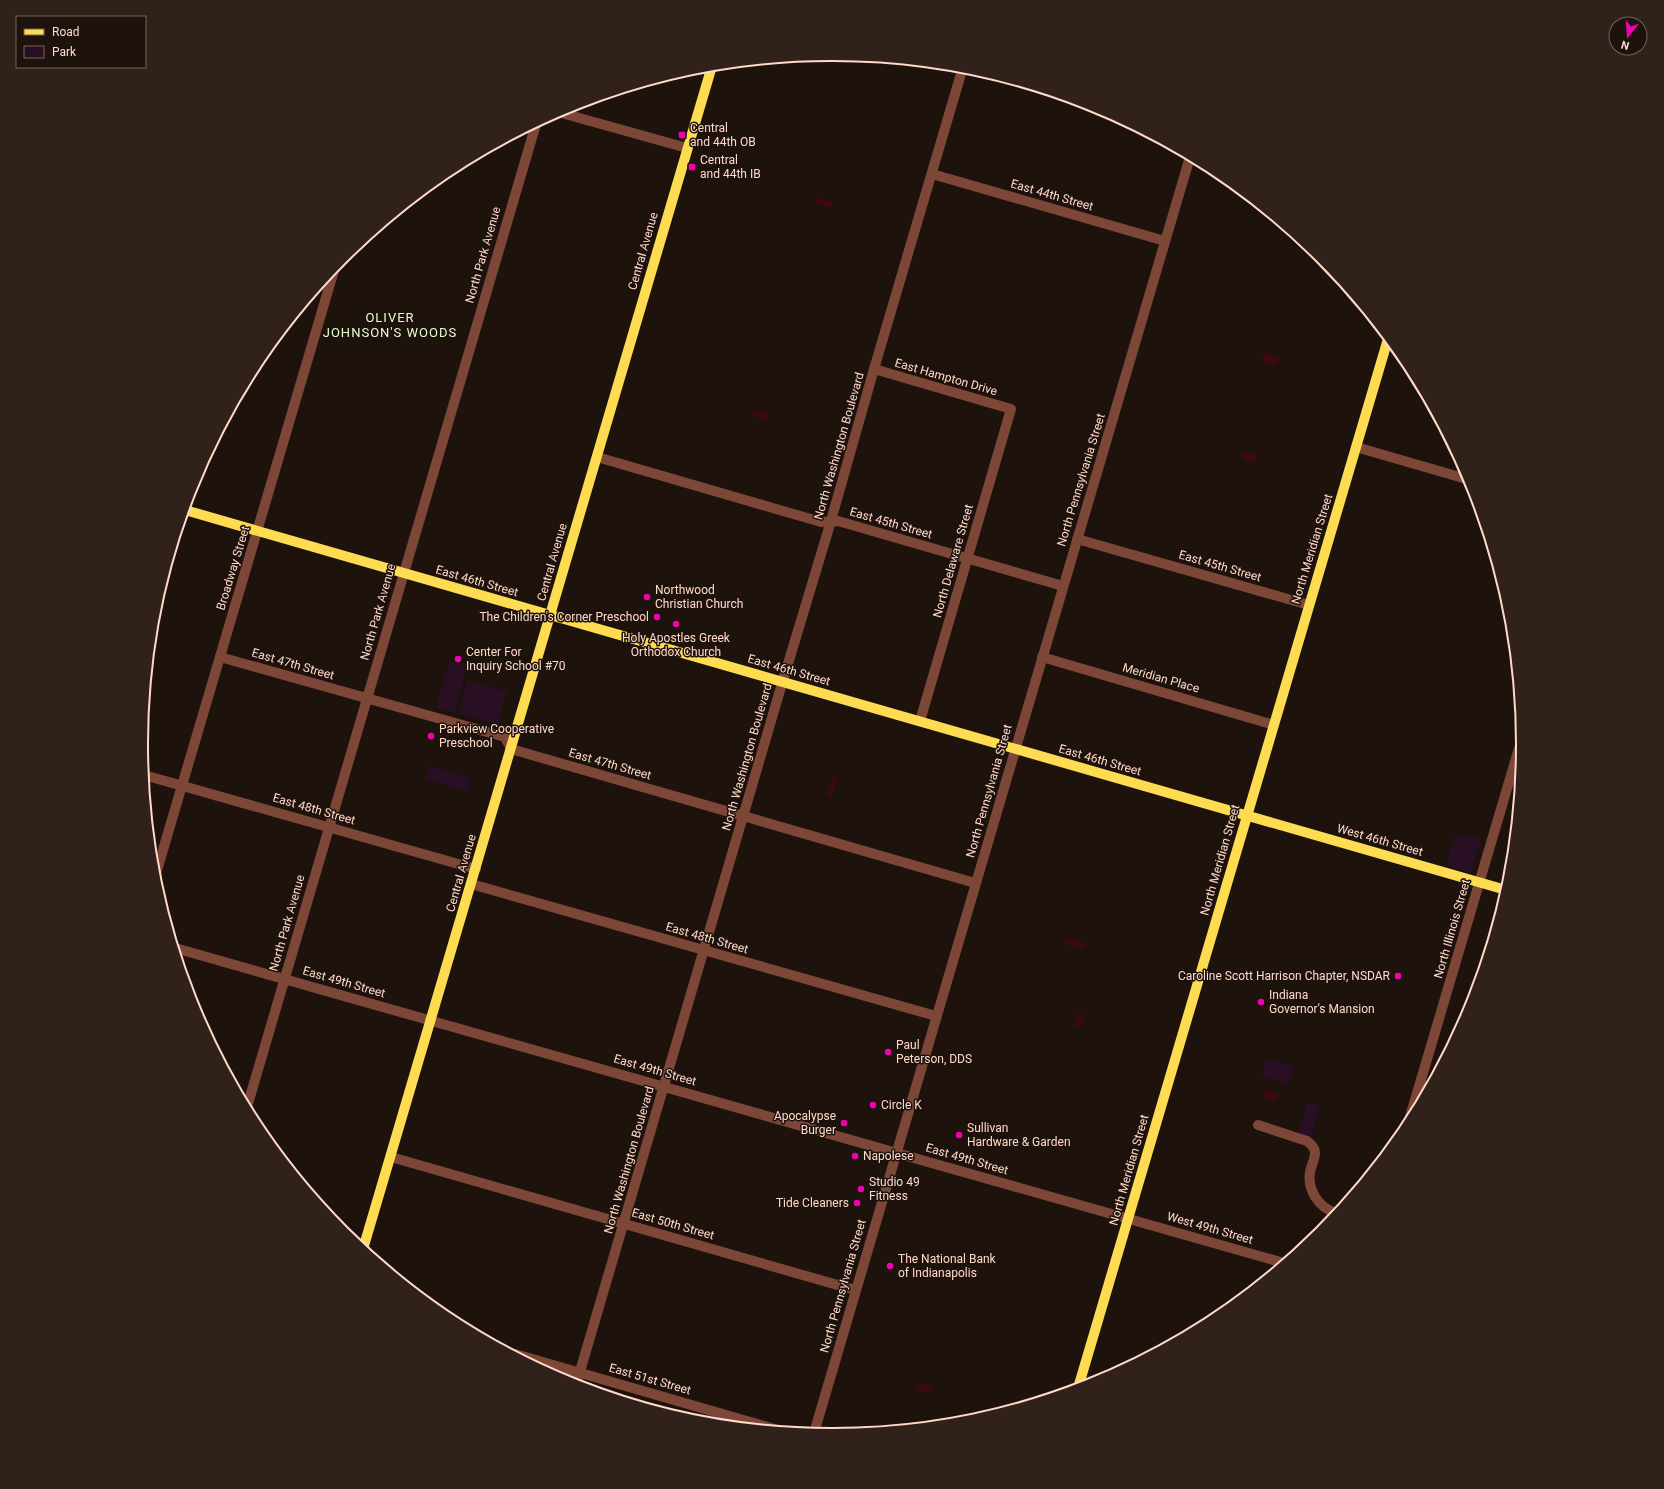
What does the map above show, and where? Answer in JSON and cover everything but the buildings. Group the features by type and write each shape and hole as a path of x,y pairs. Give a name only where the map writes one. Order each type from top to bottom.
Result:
{"main road":[{"name":"Central Avenue","path":"366,1244 710,72"},
{"name":"North Meridian Street","path":"1080,1381 1386,345"},
{"name":"East 46th Street","path":"190,511 1247,816"},
{"name":"West 46th Street","path":"1247,816 1500,888"}],"street":[{"name":"North Washington Boulevard","path":"578,1379 961,73"},
{"path":"567,114 687,148"},
{"name":"North Park Avenue","path":"249,1100 535,129"},
{"name":"North Pennsylvania Street","path":"816,1428 1189,162"},
{"name":"East 44th Street","path":"932,174 1165,241"},
{"name":"Broadway Street","path":"159,861 331,280"},
{"name":"East Hampton Drive","path":"874,369 1011,409"},
{"name":"North Delaware Street","path":"920,721 1011,409"},
{"path":"1356,447 1460,477"},
{"name":"East 45th Street","path":"597,457 821,522 838,521 1063,586"},
{"name":"East 45th Street","path":"1077,539 1309,605"},
{"name":"East 47th Street","path":"220,657 505,737 511,749 975,883"},
{"name":"Meridian Place","path":"1042,657 1274,725"},
{"name":"North Illinois Street","path":"1422,1089 1479,882 1515,767"},
{"name":"East 48th Street","path":"149,776 476,869"},
{"name":"East 48th Street","path":"471,884 936,1016"},
{"name":"East 49th Street","path":"181,949 1128,1218"},
{"path":"1258,1125 1307,1141 1311,1144 1315,1153 1310,1176 1313,1194 1322,1206 1331,1211"},
{"name":"East 50th Street","path":"391,1156 855,1290"},
{"name":"West 49th Street","path":"1128,1218 1279,1261"},
{"name":"East 51st Street","path":"532,1359 755,1423"}],"green space":[{"path":"449,661 467,666 454,713 436,708"},
{"path":"467,680 507,691 497,725 458,713"},
{"path":"429,765 471,778 467,792 425,779"},
{"path":"1459,833 1481,839 1472,870 1469,872 1446,865 1454,837 1458,838"},
{"path":"1266,1058 1294,1066 1288,1084 1261,1076"},
{"path":"1308,1103 1320,1107 1311,1137 1298,1133"}],"shaded area":[{"path":"815,197 833,202 832,208 814,203"},
{"path":"1264,352 1280,357 1277,366 1261,362"},
{"path":"754,409 769,413 768,420 752,416"},
{"path":"1244,452 1258,456 1256,463 1242,459"},
{"path":"833,775 838,776 832,796 827,795"},
{"path":"1066,937 1086,943 1084,950 1064,944"},
{"path":"1078,1012 1085,1014 1081,1028 1073,1026"},
{"path":"1264,1090 1278,1094 1276,1102 1262,1097"},
{"path":"918,1383 933,1387 930,1394 916,1389"}],"place":[{"name":"Central and 44th OB","path":"682,135"},
{"name":"Central and 44th IB","path":"692,167"},
{"name":"Northwood Christian Church","path":"647,597"},
{"name":"The Children's Corner Preschool","path":"657,617"},
{"name":"Holy Apostles Greek Orthodox Church","path":"676,624"},
{"name":"Center For Inquiry School #70","path":"458,659"},
{"name":"Parkview Cooperative Preschool","path":"431,736"},
{"name":"Caroline Scott Harrison Chapter, NSDAR","path":"1398,976"},
{"name":"Indiana Governor's Mansion","path":"1261,1002"},
{"name":"Paul Peterson, DDS","path":"888,1052"},
{"name":"Circle K","path":"873,1105"},
{"name":"Apocalypse Burger","path":"844,1123"},
{"name":"Sullivan Hardware & Garden","path":"959,1135"},
{"name":"Napolese","path":"855,1156"},
{"name":"Studio 49 Fitness","path":"861,1189"},
{"name":"Tide Cleaners","path":"857,1203"},
{"name":"The National Bank of Indianapolis","path":"890,1266"}],"district":[{"name":"OLIVER JOHNSON'S WOODS","path":"390,324"}]}
